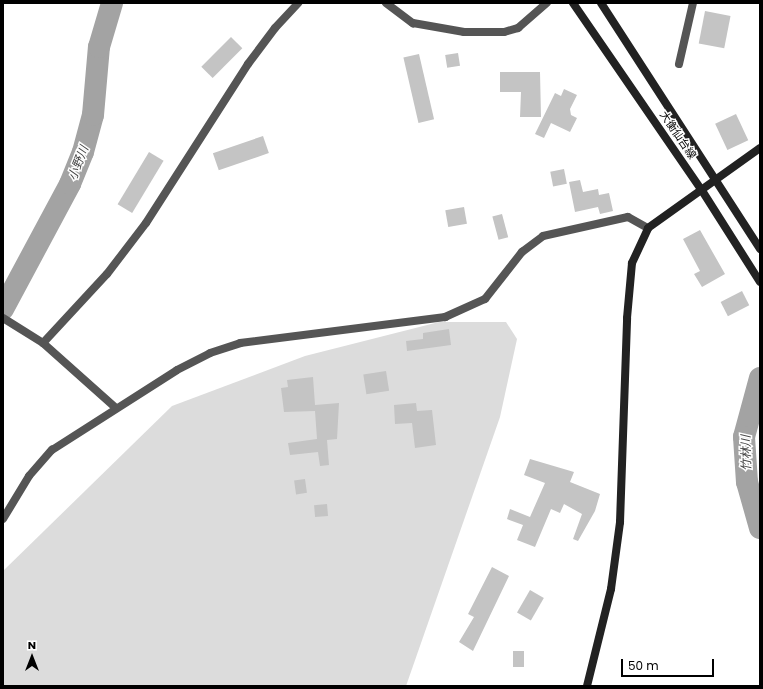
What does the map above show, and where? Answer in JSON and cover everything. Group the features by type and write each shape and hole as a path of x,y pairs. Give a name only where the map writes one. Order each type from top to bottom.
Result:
{"main road":[{"name":"大衡仙台線","path":"573,3 701,189 760,282"},
{"name":"大衡仙台線","path":"601,3 760,249"},
{"path":"587,686 611,589 620,522 627,318 632,263 648,228 760,148"}],"street":[{"path":"43,343 107,274 146,223 248,64 275,28 298,3"},
{"path":"386,3 413,23 464,32 504,32 518,28 547,3"},
{"path":"679,64 693,3"},
{"path":"3,520 29,476 52,450 177,370 221,348 261,340 428,321 460,313 485,299 536,240 558,231 628,217 648,228"},
{"path":"3,318 19,326 43,343 116,408"}],"shaded area":[{"path":"439,322 506,322 517,339 500,417 406,686 3,686 3,571 172,406 305,356"}],"building":[{"path":"705,11 731,16 724,48 699,43"},
{"path":"231,37 242,48 213,78 201,67"},
{"path":"458,53 460,66 447,68 445,55"},
{"path":"419,54 434,119 418,123 403,58"},
{"path":"500,72 540,72 541,117 520,117 521,92 500,92"},
{"path":"564,89 577,95 570,109 571,115 577,118 570,132 551,123 544,138 535,134 555,93 561,96"},
{"path":"736,114 748,140 727,150 715,124"},
{"path":"263,136 269,153 219,170 213,153"},
{"path":"149,152 164,161 132,213 118,204"},
{"path":"564,169 567,184 553,186 550,172"},
{"path":"580,180 583,192 598,189 599,195 609,193 613,211 600,214 598,207 575,212 569,182"},
{"path":"464,207 467,224 448,227 445,210"},
{"path":"502,214 508,237 499,240 492,217"},
{"path":"700,230 725,274 702,287 694,274 700,271 683,239"},
{"path":"742,291 749,305 728,316 721,302"},
{"path":"449,329 451,345 407,351 406,341 423,339 423,333"},
{"path":"386,371 389,391 366,394 363,375"},
{"path":"313,377 315,405 339,403 337,439 327,440 329,465 320,466 318,452 290,455 288,443 317,439 315,411 284,412 281,388 288,387 287,380"},
{"path":"416,403 417,411 432,410 436,445 415,448 412,423 395,424 394,405"},
{"path":"530,459 574,472 570,482 600,494 595,511 578,541 573,539 582,514 564,504 560,513 551,509 535,547 517,540 523,525 507,519 510,509 530,517 545,483 524,475"},
{"path":"305,479 307,493 296,494 294,481"},
{"path":"327,504 328,516 315,517 314,505"},
{"path":"492,567 509,576 473,651 459,642 474,617 468,614"},
{"path":"530,590 544,598 531,621 517,613"},
{"path":"513,651 524,651 524,667 513,667"}],"waterway":[{"name":"小野川","path":"3,309 70,184 83,152 93,115 99,47 112,3"},
{"name":"竹林川","path":"760,378 744,437 747,482 760,528"}]}
